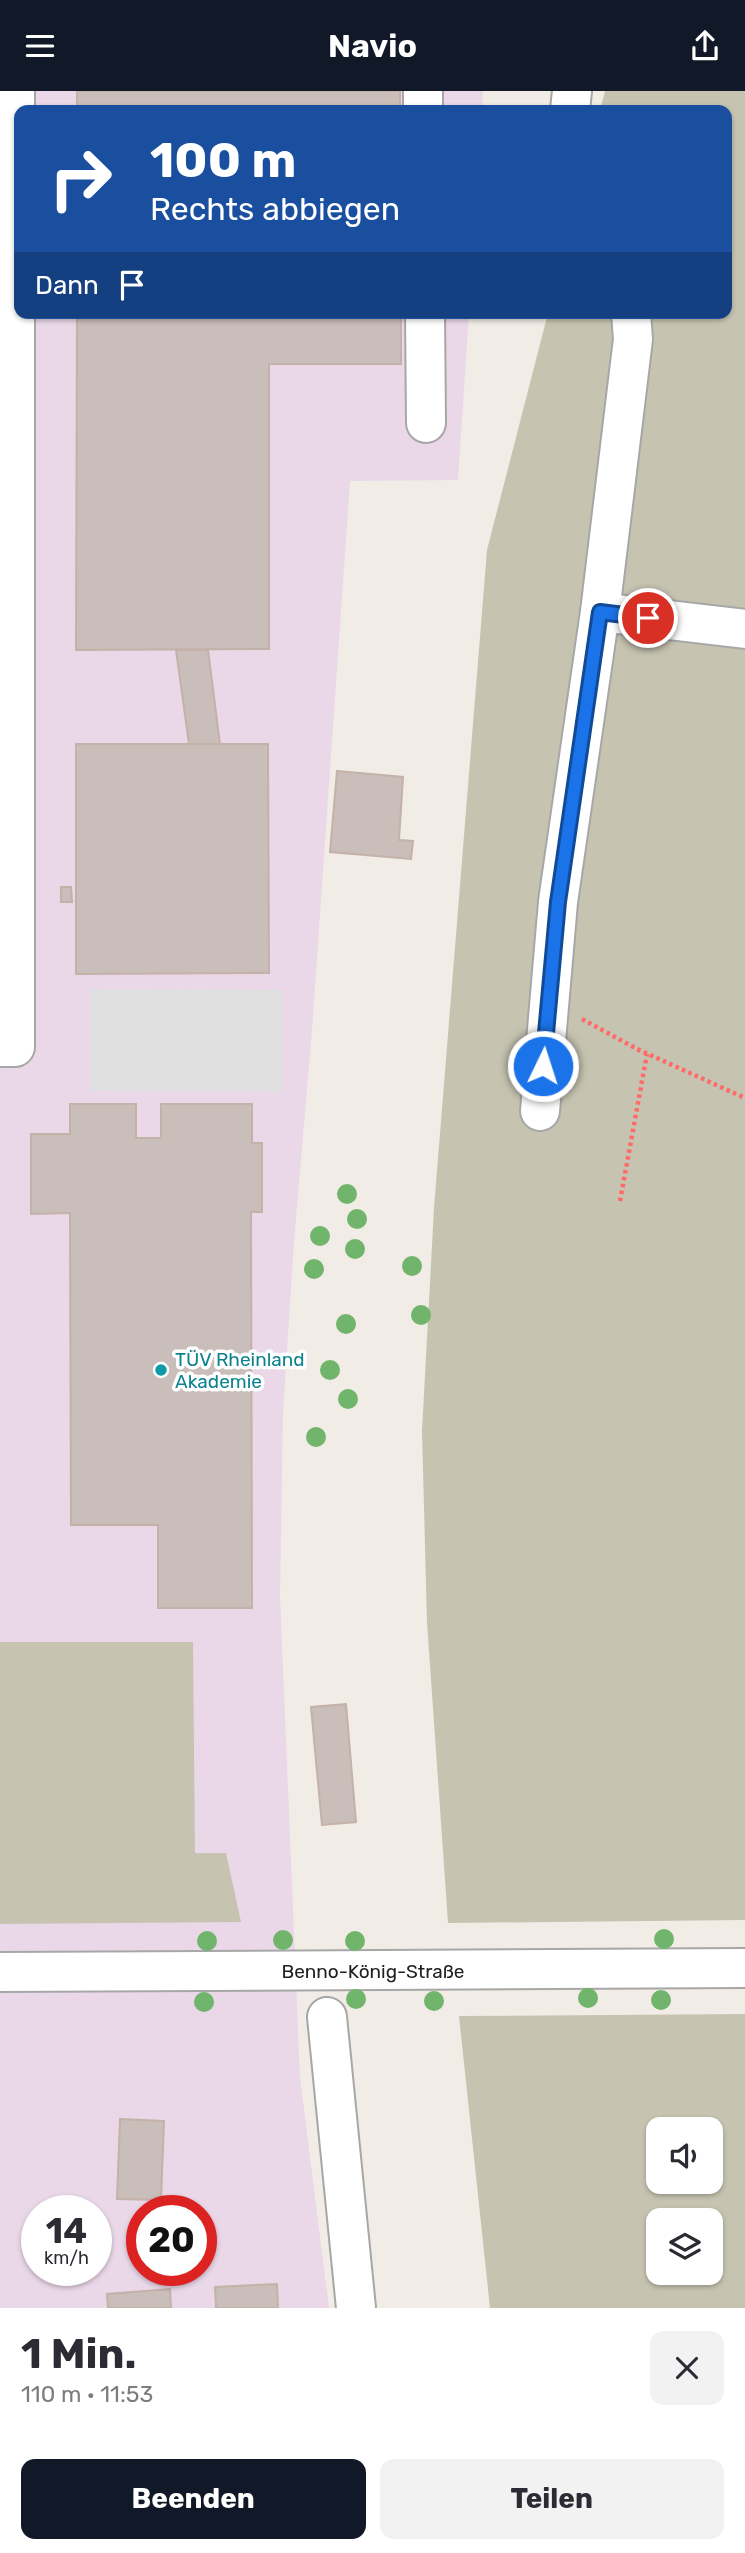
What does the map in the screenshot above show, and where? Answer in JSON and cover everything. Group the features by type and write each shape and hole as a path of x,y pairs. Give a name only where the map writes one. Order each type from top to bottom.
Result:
{"street":[{"path":"8,1048 14,228"},
{"path":"425,319 426,423"},
{"path":"540,1111 558,902 600,612 633,339 631,319"},
{"path":"600,612 745,629"},
{"name":"Benno-König-Straße","path":"0,1972 745,1968"},
{"path":"327,2017 356,2308"}],"path":[{"path":"548,999 648,1054 745,1098"},
{"path":"620,1201 648,1054"}],"shaded area":[{"path":"0,91 483,91 482,105 14,105 14,319 469,319 458,480 350,481 283,1412 280,1596 300,2077 329,2308 0,2308"},
{"path":"605,91 745,91 745,1920 448,1923 427,1622 422,1431 434,1208 487,550 546,319 732,319 732,105 601,105"},
{"path":"91,989 282,990 282,1092 91,1091"},
{"path":"0,1642 193,1642 195,1853 226,1853 241,1922 0,1924"},
{"path":"745,2014 745,2308 490,2308 459,2016"}],"building":[{"path":"77,91 400,91 400,105 77,105"},
{"path":"77,319 401,319 401,364 269,364 269,649 76,650"},
{"path":"176,650 208,650 220,744 189,744"},
{"path":"76,744 268,744 269,973 76,974"},
{"path":"337,771 403,777 399,840 413,841 411,859 330,852"},
{"path":"61,887 71,887 72,902 61,902"},
{"name":"TÜV Rheinland Akademie","path":"70,1104 136,1104 136,1138 161,1138 161,1104 252,1104 252,1143 262,1143 262,1212 251,1212 252,1608 158,1608 158,1525 71,1525 70,1213 31,1214 31,1134 70,1134"},
{"path":"346,1704 356,1822 322,1825 311,1707"},
{"path":"120,2119 164,2121 161,2195 126,2195 126,2199 117,2199"},
{"path":"277,2284 278,2308 216,2308 215,2287"},
{"path":"170,2289 171,2308 108,2308 107,2294"}],"place":[{"name":"TÜV Rheinland Akademie","path":"161,1370"}],"route":[{"path":"543,1066 558,902 600,612 648,618"}]}
